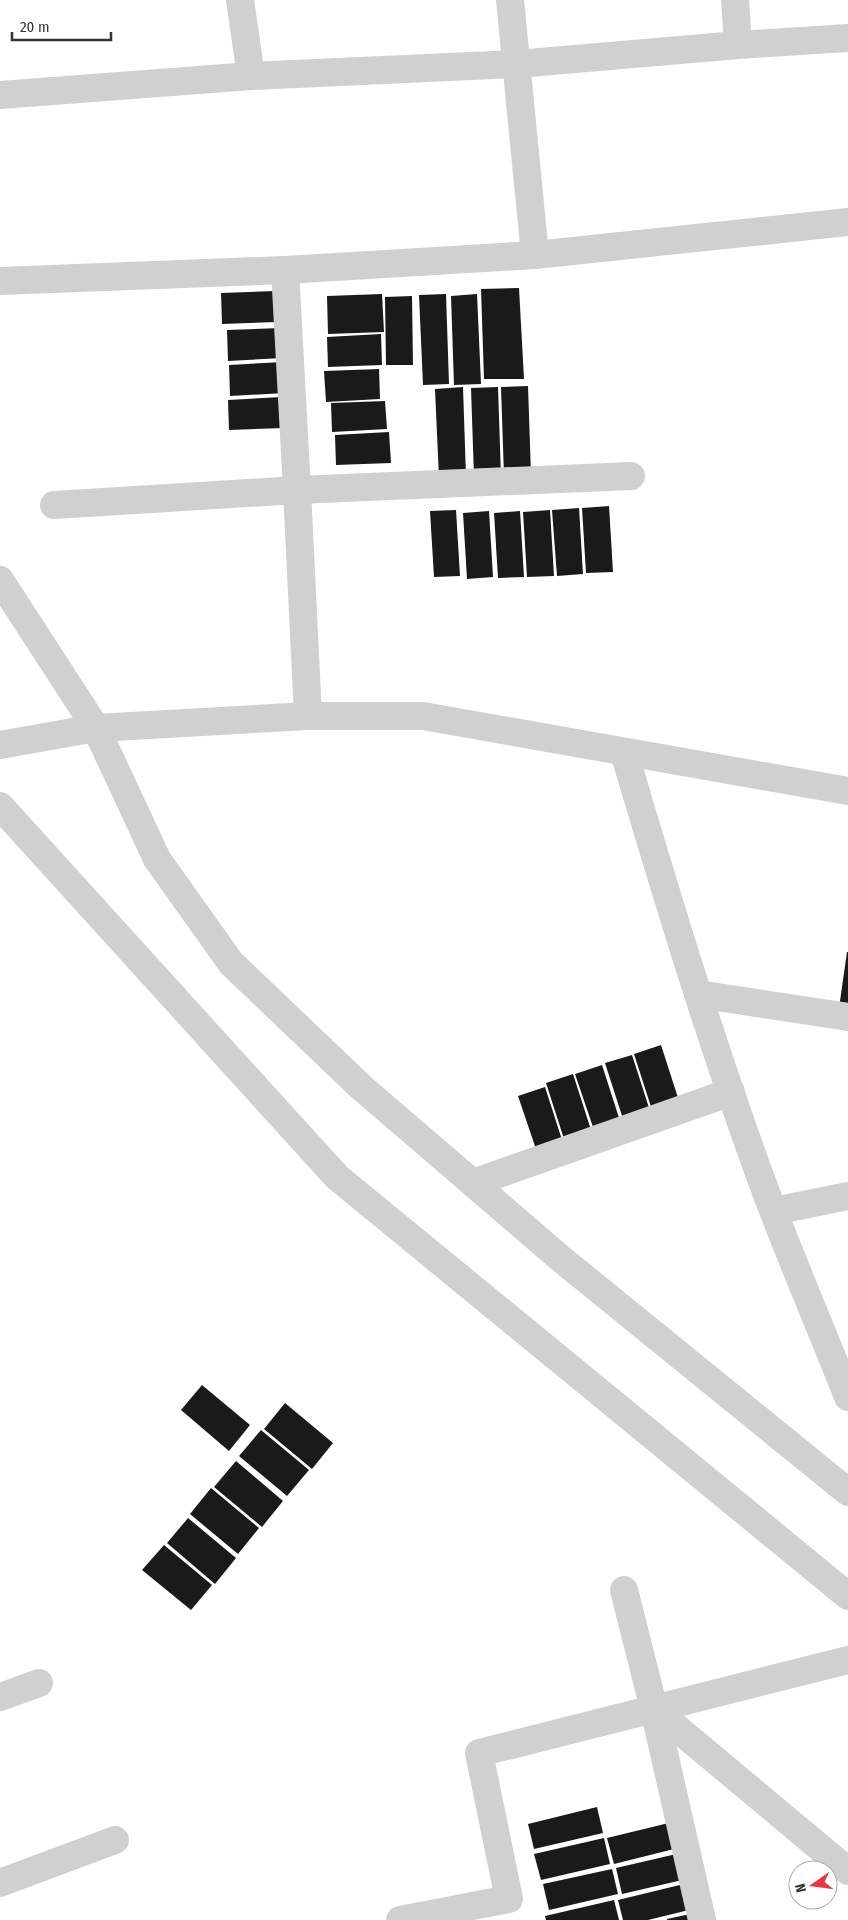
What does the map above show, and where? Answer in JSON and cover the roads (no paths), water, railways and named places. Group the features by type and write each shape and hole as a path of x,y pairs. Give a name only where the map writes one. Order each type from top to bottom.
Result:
{"street":[{"path":"240,0 251,76"},
{"path":"510,0 535,255"},
{"path":"735,0 738,45"},
{"path":"0,95 251,76 516,64 738,45 848,38"},
{"path":"0,281 285,270 535,255 848,222"},
{"path":"285,270 298,490 308,716"},
{"path":"54,504 298,490 632,476"},
{"path":"0,580 96,728 157,859 232,963 361,1087 472,1183 560,1258 848,1492"},
{"path":"0,745 96,728 308,716 423,716 848,791"},
{"path":"624,752 662,882 731,1092 774,1211 848,1397"},
{"path":"0,806 336,1177 848,1596"},
{"path":"698,994 848,1017"},
{"path":"472,1183 731,1092"},
{"path":"774,1211 848,1196"},
{"path":"624,1590 654,1709 702,1920"},
{"path":"400,1920 511,1909 479,1753 848,1660"},
{"path":"0,1697 39,1682"},
{"path":"654,1709 848,1871"},
{"path":"0,1883 115,1840"}]}
